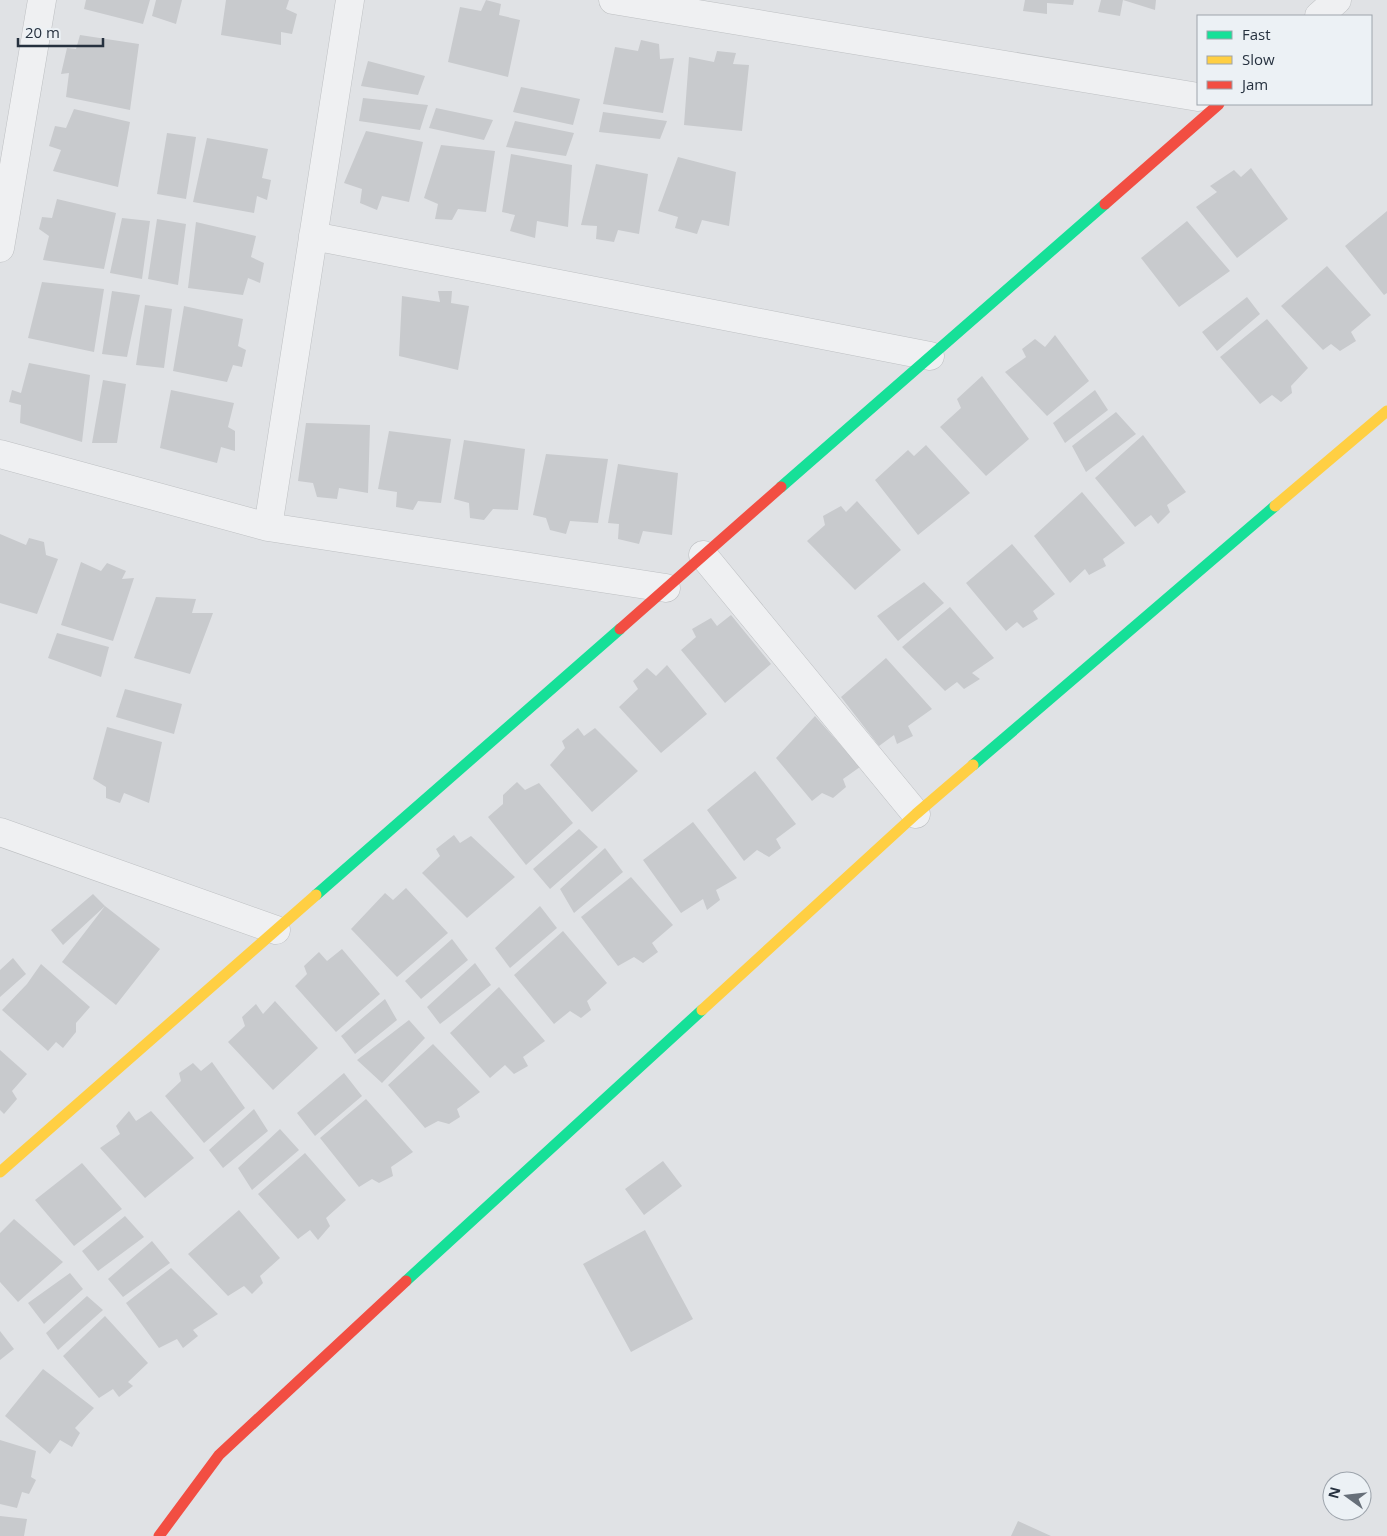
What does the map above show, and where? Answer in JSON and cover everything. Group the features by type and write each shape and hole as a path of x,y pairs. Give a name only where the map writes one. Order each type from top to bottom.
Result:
{"street":[{"path":"0,248 42,0"},
{"path":"268,527 350,0"},
{"path":"613,0 1197,97"},
{"path":"1319,15 1337,0"},
{"path":"0,1172 1217,105"},
{"path":"313,236 930,356"},
{"path":"159,1536 219,1455 459,1232 916,814 1387,411"},
{"path":"0,454 268,527 666,588"},
{"path":"703,555 916,814"},
{"path":"0,832 276,930"}],"building":[{"path":"86,0 150,0 143,24 84,9"},
{"path":"156,0 182,0 176,24 152,16"},
{"path":"226,0 289,0 286,9 297,14 292,34 281,32 281,45 221,35"},
{"path":"486,0 501,4 499,15 520,20 508,77 448,62 460,7 481,11"},
{"path":"1025,0 1074,0 1073,5 1047,3 1047,14 1023,11"},
{"path":"1101,0 1123,0 1120,16 1098,12"},
{"path":"1123,0 1156,0 1155,10"},
{"path":"80,35 139,44 130,110 66,97 69,73 61,74 67,48 76,49"},
{"path":"641,40 659,44 660,59 674,58 663,113 603,104 615,47 638,51"},
{"path":"717,51 736,53 733,64 749,65 742,131 684,125 689,57 714,62"},
{"path":"368,61 425,76 418,95 361,86"},
{"path":"521,87 580,99 573,125 513,112"},
{"path":"363,98 428,105 420,130 359,121"},
{"path":"436,108 493,120 484,140 429,128"},
{"path":"74,109 130,122 118,187 53,171 61,150 49,146 55,126 66,128"},
{"path":"603,112 667,121 660,139 599,132"},
{"path":"515,121 574,133 566,156 506,147"},
{"path":"366,131 423,142 409,202 382,196 377,210 360,203 362,189 344,183"},
{"path":"167,133 196,137 186,199 157,194"},
{"path":"207,138 268,149 262,178 271,180 267,200 257,196 254,213 193,202"},
{"path":"441,145 495,151 486,212 458,209 452,220 435,219 438,204 424,198"},
{"path":"511,154 572,165 568,227 537,221 535,238 510,231 515,215 502,212"},
{"path":"678,157 736,172 729,226 702,220 697,234 675,228 678,217 658,211"},
{"path":"596,164 648,174 639,234 618,230 614,242 596,239 597,226 581,225"},
{"path":"1251,168 1288,219 1237,258 1196,207 1217,192 1210,186 1234,170 1241,177"},
{"path":"57,199 116,213 104,269 43,260 49,236 39,229 42,217 52,218"},
{"path":"1387,211 1387,293 1384,295 1345,246"},
{"path":"122,218 150,221 142,279 110,273"},
{"path":"157,219 186,224 178,285 148,279"},
{"path":"1187,221 1230,271 1179,307 1141,258"},
{"path":"196,222 256,236 251,257 264,263 260,283 248,278 243,295 188,288"},
{"path":"1327,266 1371,315 1351,332 1356,341 1340,351 1331,344 1323,350 1281,306"},
{"path":"42,282 104,289 94,352 28,338"},
{"path":"112,291 140,295 127,357 102,354"},
{"path":"438,291 452,291 451,303 469,306 458,370 399,356 402,296 440,302"},
{"path":"1247,297 1260,314 1217,351 1202,332"},
{"path":"145,305 172,309 164,368 136,365"},
{"path":"184,306 243,319 238,346 246,350 242,367 233,365 227,382 173,371"},
{"path":"1267,319 1308,368 1291,386 1292,393 1281,402 1272,395 1260,404 1220,357"},
{"path":"1055,335 1089,381 1047,416 1005,372 1026,357 1022,349 1035,339 1045,347"},
{"path":"29,363 90,375 82,442 20,423 21,405 9,402 12,390 21,393"},
{"path":"982,376 1029,439 986,476 940,427 961,408 957,399"},
{"path":"103,380 126,384 117,443 92,443"},
{"path":"171,390 234,403 228,427 235,431 235,451 221,447 217,463 160,448"},
{"path":"1095,390 1108,410 1065,443 1053,423"},
{"path":"1116,412 1136,434 1086,472 1072,446"},
{"path":"306,423 370,425 368,493 339,488 337,499 317,497 313,483 298,481"},
{"path":"389,431 451,439 441,503 418,501 413,510 396,507 397,492 378,489"},
{"path":"1143,435 1186,492 1167,505 1170,512 1158,524 1151,515 1135,527 1095,478"},
{"path":"464,440 525,449 518,510 493,509 484,520 470,518 469,503 454,499"},
{"path":"926,445 970,493 918,535 875,480 908,450 914,456"},
{"path":"546,454 608,459 598,523 570,521 566,534 550,530 546,518 533,515"},
{"path":"618,464 678,473 672,535 643,531 639,544 618,539 619,524 608,523"},
{"path":"1082,492 1125,543 1103,559 1106,566 1089,575 1085,569 1070,583 1034,536"},
{"path":"857,501 901,550 855,590 807,541 825,525 823,516 841,506 846,512"},
{"path":"0,534 26,545 29,538 44,542 46,555 58,559 37,614 0,603"},
{"path":"1012,544 1055,594 1033,611 1038,619 1023,628 1017,622 1006,631 966,583"},
{"path":"81,562 101,571 107,563 126,571 122,579 134,578 113,641 61,625"},
{"path":"924,582 944,603 898,641 877,616"},
{"path":"156,597 196,599 192,613 213,613 190,674 134,658"},
{"path":"950,607 994,658 972,673 980,679 964,689 957,682 945,691 902,647"},
{"path":"731,615 771,664 725,703 681,650 696,637 692,629 711,618 717,626"},
{"path":"57,633 109,647 101,677 48,658"},
{"path":"886,658 932,709 908,726 913,736 897,744 894,735 879,746 841,697"},
{"path":"667,665 707,714 661,753 619,707 638,689 633,681 647,668 656,676"},
{"path":"125,689 182,704 174,734 116,717"},
{"path":"815,716 860,767 843,779 846,787 833,798 822,793 812,801 776,758"},
{"path":"107,727 162,742 149,803 124,793 120,803 106,798 106,787 93,779"},
{"path":"578,728 584,736 595,728 638,771 592,812 550,765 565,748 562,741"},
{"path":"755,771 796,824 776,839 781,848 769,857 757,850 744,861 707,810"},
{"path":"517,782 525,790 539,783 573,823 526,865 488,817 503,804 503,795"},
{"path":"693,822 737,878 716,890 720,900 707,910 703,899 681,913 643,860"},
{"path":"579,829 598,847 550,889 533,869"},
{"path":"454,835 460,843 471,836 515,877 467,918 422,873 440,856 436,849"},
{"path":"605,848 623,872 574,913 560,889"},
{"path":"631,877 673,925 652,943 658,952 643,963 634,957 618,966 581,917"},
{"path":"406,888 448,933 397,977 351,929 385,893 393,900"},
{"path":"93,894 105,906 63,945 51,930"},
{"path":"105,906 160,949 116,1005 62,962"},
{"path":"540,906 557,928 510,968 495,948"},
{"path":"563,931 607,983 587,1001 591,1010 581,1018 570,1011 554,1024 514,975"},
{"path":"452,939 468,960 421,999 405,981"},
{"path":"342,949 380,994 336,1032 295,986 307,974 304,966 319,952 327,961"},
{"path":"13,958 26,974 0,997 0,970"},
{"path":"475,963 491,985 440,1024 427,1007"},
{"path":"41,964 90,1007 76,1023 76,1032 63,1048 56,1042 48,1051 2,1010 27,984"},
{"path":"499,987 545,1041 523,1057 528,1066 514,1074 505,1065 490,1078 450,1033"},
{"path":"385,999 397,1020 355,1054 341,1036"},
{"path":"275,1001 318,1048 273,1090 228,1042 245,1026 242,1017 256,1004 263,1014"},
{"path":"409,1020 425,1038 382,1083 357,1060"},
{"path":"433,1044 480,1092 457,1109 460,1117 449,1124 438,1121 425,1128 388,1085"},
{"path":"0,1050 27,1074 12,1091 17,1099 4,1114 0,1110"},
{"path":"212,1062 245,1108 204,1143 165,1096 181,1081 179,1073 193,1063 201,1071"},
{"path":"344,1073 362,1096 315,1136 297,1113"},
{"path":"366,1099 413,1152 391,1167 393,1176 379,1183 372,1179 359,1187 320,1138"},
{"path":"254,1109 268,1131 223,1168 209,1150"},
{"path":"129,1111 136,1121 151,1111 194,1158 145,1198 100,1148 120,1134 116,1126"},
{"path":"280,1129 299,1150 252,1190 238,1168"},
{"path":"305,1153 346,1200 326,1218 330,1226 318,1240 310,1230 298,1239 258,1194"},
{"path":"663,1161 682,1186 644,1215 625,1189"},
{"path":"82,1163 122,1209 74,1246 35,1200"},
{"path":"239,1210 280,1258 260,1276 263,1283 252,1294 244,1286 228,1296 188,1254"},
{"path":"125,1216 144,1237 98,1271 82,1251"},
{"path":"14,1219 63,1262 18,1302 0,1282 0,1233"},
{"path":"645,1230 693,1319 631,1352 583,1264"},
{"path":"152,1241 170,1263 123,1297 108,1279"},
{"path":"171,1268 218,1314 193,1330 198,1336 183,1348 177,1339 159,1348 126,1303"},
{"path":"70,1273 83,1289 44,1324 28,1303"},
{"path":"87,1296 103,1310 58,1350 46,1333"},
{"path":"105,1316 148,1363 128,1382 133,1386 119,1397 113,1389 99,1398 63,1356"},
{"path":"0,1331 14,1349 0,1360"},
{"path":"43,1369 94,1408 75,1428 80,1433 72,1447 60,1440 50,1454 5,1416"},
{"path":"0,1440 36,1451 31,1477 36,1480 29,1494 22,1492 17,1508 0,1504"},
{"path":"0,1516 27,1519 24,1536 0,1536"},
{"path":"1018,1521 1051,1536 1011,1536"}],"traffic: fast":[{"path":"781,487 1105,204"},
{"path":"973,765 1275,506"},
{"path":"316,895 620,629"},
{"path":"406,1281 702,1010"}],"traffic: slow":[{"path":"1275,506 1387,411"},
{"path":"702,1010 916,814 973,765"},
{"path":"0,1172 316,895"}],"traffic: jam":[{"path":"1105,204 1218,105"},
{"path":"620,629 781,487"},
{"path":"159,1536 219,1455 406,1281"}]}
